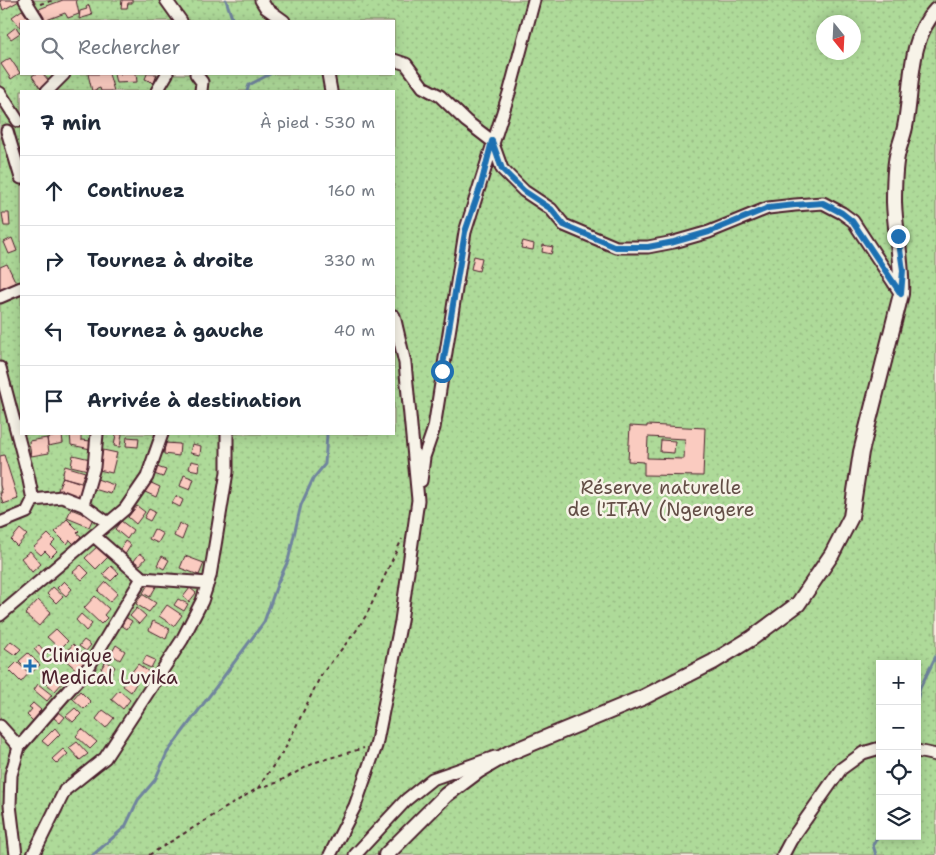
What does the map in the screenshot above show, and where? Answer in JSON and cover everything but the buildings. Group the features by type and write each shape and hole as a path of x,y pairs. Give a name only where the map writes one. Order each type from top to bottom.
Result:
{"street":[{"path":"166,0 180,20"},
{"path":"261,0 266,8 283,20"},
{"path":"330,855 355,806 376,746 401,621 424,456 434,428 465,232 481,185 492,141 510,90 534,0"},
{"path":"27,3 37,20"},
{"path":"354,855 406,800 432,779 464,766 509,753 644,697 713,662 752,638 798,604 832,554 851,517 861,452 901,294 903,270 894,202 897,158 905,128 914,60 922,32 928,19 936,10"},
{"path":"395,60 406,64 423,87 440,96 466,121 492,141 502,169 524,191 551,209 564,225 616,247 648,247 709,232 768,208 823,203 842,213 852,221 901,294"},
{"path":"50,90 63,75"},
{"path":"158,90 166,75"},
{"path":"197,75 202,82 201,90"},
{"path":"328,75 331,90"},
{"path":"0,93 20,120 3,133 20,176"},
{"path":"0,298 20,288"},
{"path":"395,320 406,363 418,500"},
{"path":"0,368 19,436 33,500 27,512 0,523"},
{"path":"82,505 94,468 97,435"},
{"path":"0,615 125,509 147,477 162,435"},
{"path":"33,855 65,790 105,758 182,640 202,602 208,583 227,472 227,435"},
{"path":"33,500 62,496 82,505 108,523"},
{"path":"94,536 142,578 208,583"},
{"path":"16,855 10,805 11,775 19,748 88,668 142,578"},
{"path":"0,726 19,748"},
{"path":"783,855 791,840 841,769 863,753 876,749"},
{"path":"921,752 936,756"},
{"path":"386,855 446,795 478,771 509,753"}],"path":[{"path":"27,3 55,0"},
{"path":"258,788 286,747 321,674 356,631 367,614 402,538 415,521"},
{"path":"150,855 258,788 276,783 316,762 376,746"}],"green space":[{"name":"Réserve naturelle de l'ITAV (Ngengere","path":"0,0 936,0 936,855 0,855"}],"waterway":[{"path":"226,0 233,20"},
{"path":"247,90 249,85 268,75"},
{"path":"93,855 125,827 138,800 155,780 167,753 264,622 278,582 288,561 301,505 313,479 325,464 327,435"},
{"path":"921,686 936,656"},
{"path":"876,839 873,845 876,855"}],"place":[{"name":"Clinique Medical Luvika","path":"30,666"}],"route":[{"path":"442,371 465,232 481,185 492,141 502,169 524,191 538,198 570,229 616,247 648,247 674,242 709,232 768,208 823,203 842,213 852,221 901,294 903,270 898,236"}]}
